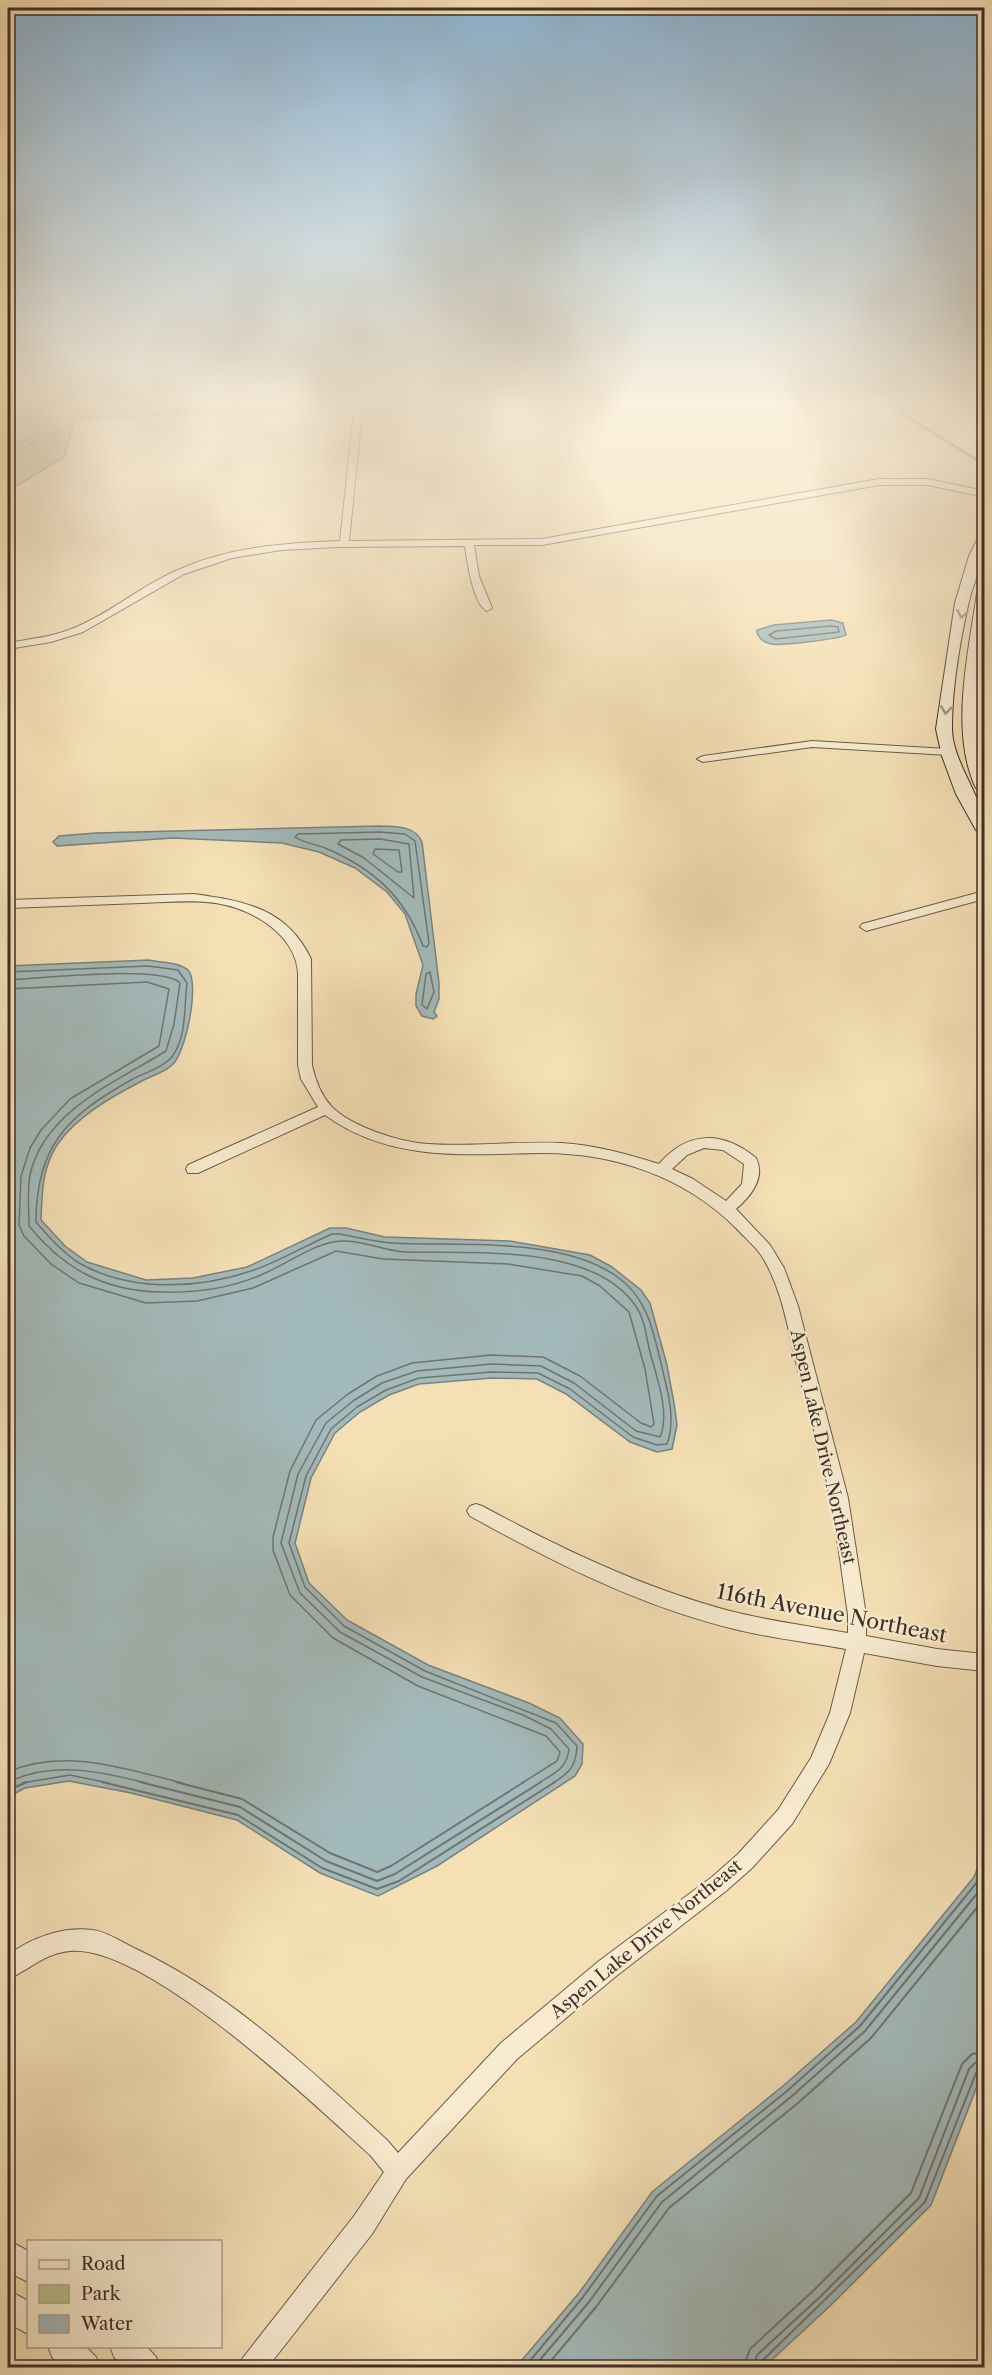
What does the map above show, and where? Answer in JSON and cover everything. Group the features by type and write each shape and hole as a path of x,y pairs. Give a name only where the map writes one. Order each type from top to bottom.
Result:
{"main road":[{"path":"984,539 975,553 952,666 944,729 948,752 970,807 984,830"},
{"path":"984,593 970,693 968,728 971,748 984,788"}],"street":[{"path":"344,544 348,510"},
{"path":"8,646 51,639 80,630 181,572 230,555 281,547 344,544 542,543 729,510"},
{"path":"469,544 474,576 487,608"},
{"path":"704,759 812,744 948,752"},
{"path":"866,927 984,895"},
{"name":"Aspen Lake Drive Northeast","path":"8,904 194,898 238,904 270,918 293,939 304,959 307,1014 305,1065 308,1079 326,1108 363,1132 405,1146 454,1150 535,1147 589,1150 662,1171 688,1183 726,1209 765,1249 776,1268 790,1306 839,1498 855,1590 856,1642 848,1686 819,1764 785,1817 745,1861 719,1884 607,1969 509,2051 398,2171 363,2224 251,2367"},
{"path":"193,1169 326,1108"},
{"path":"662,1171 675,1155 699,1143 712,1142 735,1147 751,1161 752,1183 745,1193 726,1209"},
{"name":"116th Avenue Northeast","path":"476,1510 570,1560 653,1596 731,1619 984,1662"},
{"path":"8,1968 23,1957 46,1946 69,1940 95,1941 163,1973 276,2054 379,2148 398,2171"},
{"path":"8,2255 27,2267"},
{"path":"8,2305 27,2318"},
{"path":"65,2348 85,2367"},
{"path":"127,2348 145,2367"}],"water":[{"path":"831,620 843,623 846,635 796,643 771,644 764,641 757,633 757,630 774,625"},
{"path":"380,826 410,830 419,836 422,842 439,983 439,999 434,1012 437,1016 433,1019 422,1016 416,1006 416,994 423,965 405,914 387,892 355,868 319,852 282,843 173,838 57,846 53,842 59,836 96,833"},
{"path":"149,960 184,967 191,977 192,1003 182,1047 172,1065 117,1094 95,1109 74,1125 57,1145 46,1172 41,1220 65,1246 87,1262 146,1280 193,1278 247,1267 330,1228 346,1228 385,1237 510,1241 590,1255 612,1267 641,1290 650,1303 667,1365 677,1425 672,1449 657,1452 630,1442 566,1394 537,1379 492,1378 419,1384 389,1395 360,1412 335,1433 311,1478 295,1543 309,1583 347,1620 428,1665 529,1703 560,1718 583,1744 582,1764 575,1776 437,1866 378,1896 320,1873 237,1820 131,1793 69,1781 25,1788 8,1797 8,966"},
{"path":"984,1852 984,2068 931,2205 830,2306 764,2367 516,2367 579,2293 652,2192 783,2086 856,2022 974,1877"}]}
